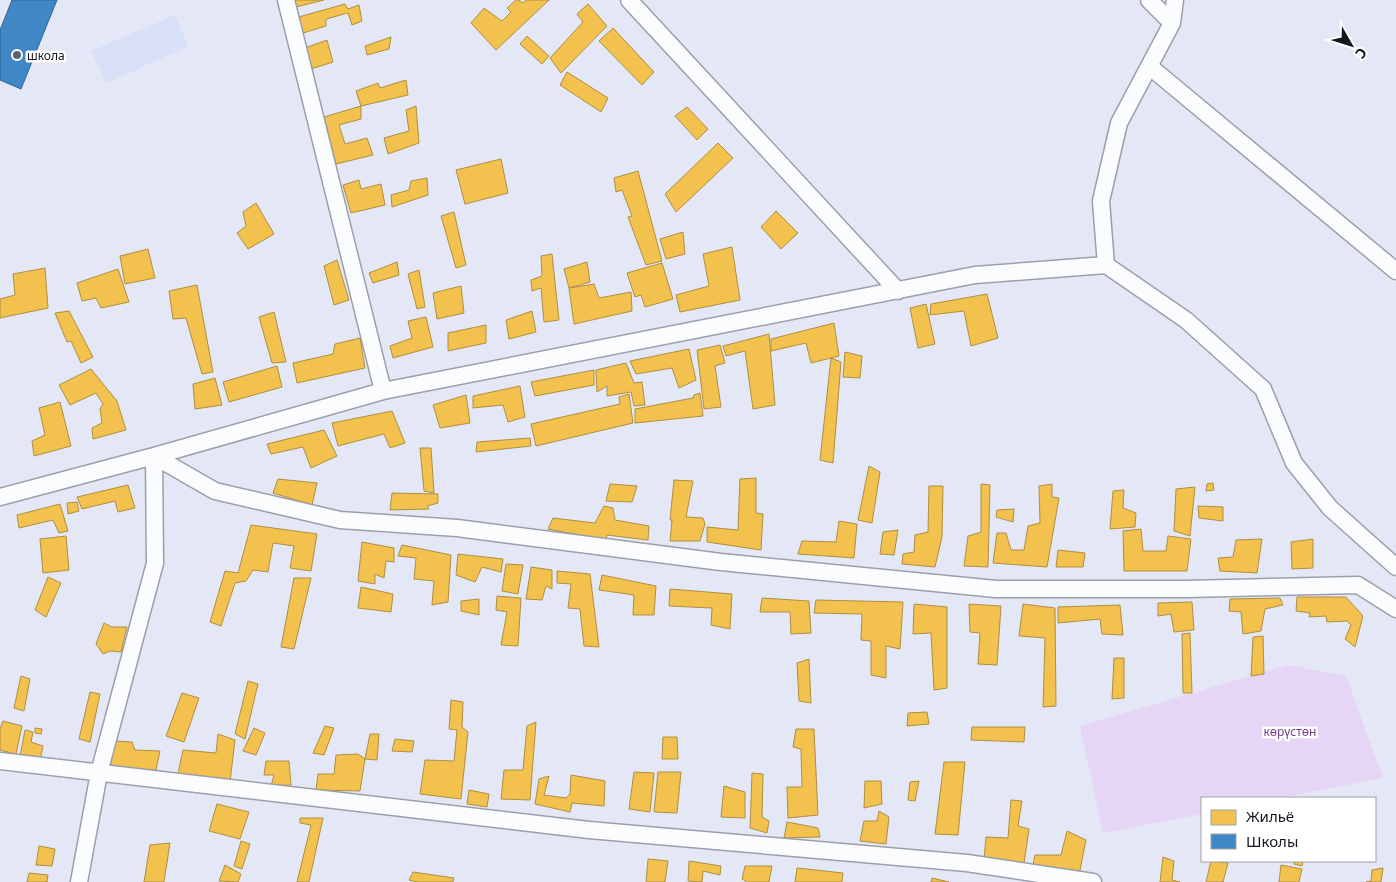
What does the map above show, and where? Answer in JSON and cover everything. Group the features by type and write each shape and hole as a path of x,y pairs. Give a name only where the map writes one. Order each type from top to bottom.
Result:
{"street":[{"path":"286,0 383,391"},
{"path":"629,0 898,291"},
{"path":"1149,0 1172,23"},
{"path":"1106,265 1101,201 1119,124 1172,23 1175,0"},
{"path":"1149,66 1396,271"},
{"path":"0,497 154,456 383,391 975,276 1106,265 1186,320 1263,389 1294,463 1330,508 1396,567"},
{"path":"154,456 215,491 340,520 457,528 721,562 996,590 1187,589 1358,584 1396,609"},
{"path":"79,882 99,774 155,563 154,456"},
{"path":"0,761 589,830 967,863 1093,882"}],"shaded area":[{"path":"175,15 188,47 106,83 91,51"}],"green space":[{"name":"көрүстөн","path":"1288,665 1346,676 1383,778 1285,797 1201,797 1201,814 1103,833 1080,726"}],"building: Жильё":[{"path":"290,0 324,0 292,8"},
{"path":"516,0 523,3 526,0 549,0 496,50 471,23 484,8 502,21 511,12 507,8"},
{"path":"345,4 348,9 359,5 362,21 352,25 348,13 326,19 326,26 300,34 295,18"},
{"path":"588,4 607,26 561,73 550,58 583,22 577,14"},
{"path":"613,28 654,72 642,85 599,41"},
{"path":"527,36 549,56 542,64 520,44"},
{"path":"391,37 389,49 367,55 365,46"},
{"path":"327,40 333,62 311,69 305,48"},
{"path":"567,72 608,98 601,112 560,85"},
{"path":"406,80 408,95 361,106 356,91 378,83 380,88"},
{"path":"361,106 361,119 339,125 345,144 367,138 373,155 336,164 324,117"},
{"path":"416,106 419,143 388,154 384,138 409,131 406,110"},
{"path":"687,107 708,129 697,140 675,116"},
{"path":"718,143 733,158 676,212 665,194"},
{"path":"501,159 508,193 465,204 456,170"},
{"path":"638,171 662,261 646,265 628,217 632,216 622,190 616,192 614,178"},
{"path":"427,178 428,195 392,207 391,195 409,190 411,181"},
{"path":"359,180 361,189 381,184 385,205 351,213 343,185"},
{"path":"256,203 274,234 248,249 237,233 246,226 243,212"},
{"path":"776,211 798,233 781,249 761,227"},
{"path":"454,212 466,265 456,268 441,216"},
{"path":"683,232 685,254 666,259 660,239"},
{"path":"732,247 740,300 680,312 676,295 709,286 703,254"},
{"path":"148,249 155,278 125,284 120,256"},
{"path":"552,254 559,320 544,322 541,288 532,291 531,280 542,276 541,256"},
{"path":"337,260 349,300 334,305 324,266"},
{"path":"397,262 399,275 373,283 369,273"},
{"path":"587,262 590,282 569,288 564,269"},
{"path":"662,263 673,299 645,307 641,295 635,297 627,273"},
{"path":"45,268 48,308 0,318 0,299 15,295 13,274"},
{"path":"118,269 129,302 101,308 96,298 82,301 77,283"},
{"path":"419,270 425,307 417,309 408,274"},
{"path":"594,284 599,298 631,292 632,311 574,324 569,288"},
{"path":"197,285 213,372 202,374 186,318 173,319 169,291"},
{"path":"461,286 464,313 437,319 433,293"},
{"path":"987,294 998,338 971,346 964,311 930,315 931,304"},
{"path":"926,304 935,344 918,348 910,308"},
{"path":"69,311 93,357 81,363 71,341 67,342 55,313"},
{"path":"532,311 536,332 509,339 506,320"},
{"path":"274,312 286,362 272,363 259,317"},
{"path":"426,317 433,347 393,358 390,346 412,338 408,321"},
{"path":"834,323 839,356 811,363 806,343 771,351 771,339"},
{"path":"486,325 486,343 448,351 448,333"},
{"path":"769,334 775,405 753,409 745,351 726,356 723,346"},
{"path":"360,338 365,368 297,383 293,363 333,354 335,344"},
{"path":"720,345 725,363 715,366 721,407 704,409 697,350"},
{"path":"689,349 696,380 679,388 672,368 636,374 630,361"},
{"path":"845,352 862,356 860,378 843,377"},
{"path":"831,358 841,362 833,463 820,460"},
{"path":"626,363 634,383 642,382 645,405 634,406 631,392 607,396 607,386 597,392 596,370"},
{"path":"277,366 282,387 229,402 223,382"},
{"path":"91,369 117,401 126,430 93,439 92,428 102,423 100,409 103,404 96,393 70,405 59,385"},
{"path":"594,370 594,385 535,396 531,382"},
{"path":"215,378 222,405 195,409 193,384"},
{"path":"520,386 525,417 508,422 503,405 473,408 473,396"},
{"path":"700,393 703,416 635,423 635,409 693,398 694,395"},
{"path":"629,394 633,423 536,446 531,424 620,404 619,397"},
{"path":"466,395 470,423 440,428 433,405"},
{"path":"60,402 71,446 34,456 32,441 45,435 39,408"},
{"path":"392,411 405,443 390,448 384,434 338,446 332,423"},
{"path":"324,430 337,456 311,468 303,447 271,454 267,444"},
{"path":"530,438 531,446 476,452 477,442"},
{"path":"420,448 431,448 434,493 424,491"},
{"path":"869,466 880,472 872,523 858,520"},
{"path":"756,478 756,513 763,514 761,550 707,542 707,527 738,530 740,479"},
{"path":"278,479 317,483 312,505 273,493"},
{"path":"674,480 693,481 686,517 703,518 705,524 700,541 670,541"},
{"path":"1213,483 1214,490 1206,491 1207,484"},
{"path":"610,484 637,486 632,502 606,501"},
{"path":"981,484 990,485 988,567 964,566 968,536 981,532"},
{"path":"1052,484 1052,497 1059,498 1047,567 993,563 997,533 1006,533 1011,550 1024,550 1028,526 1040,523 1039,486"},
{"path":"128,485 135,508 118,512 115,501 82,509 77,497"},
{"path":"929,486 943,486 942,537 935,567 902,564 903,554 914,552 915,535 928,532"},
{"path":"1195,487 1190,536 1174,531 1176,489"},
{"path":"1124,490 1123,508 1136,513 1135,527 1110,529 1113,491"},
{"path":"392,493 438,494 438,503 427,506 429,509 390,510"},
{"path":"77,502 79,511 68,514 67,503"},
{"path":"60,504 68,531 59,533 53,520 19,528 17,515"},
{"path":"604,506 613,508 615,520 649,526 648,540 607,535 606,540 548,529 553,518 595,523"},
{"path":"1198,506 1223,507 1223,521 1199,518"},
{"path":"1014,509 1013,522 996,517 997,510"},
{"path":"839,521 857,524 854,558 798,554 802,541 836,542"},
{"path":"251,525 317,534 311,571 290,568 294,546 273,543 268,572 253,570 246,581 235,583 221,626 210,622 225,571 238,573"},
{"path":"1141,529 1143,551 1166,551 1168,536 1191,539 1187,571 1124,571 1123,531"},
{"path":"898,530 894,555 880,554 883,532"},
{"path":"66,536 69,570 43,573 40,539"},
{"path":"1262,539 1257,573 1220,571 1218,558 1233,557 1236,540"},
{"path":"1313,539 1313,568 1292,569 1291,542"},
{"path":"362,542 394,548 394,562 386,561 384,578 375,574 375,584 358,581"},
{"path":"402,545 451,555 448,602 432,605 434,581 414,579 416,558 398,556"},
{"path":"1058,550 1085,553 1083,567 1056,567"},
{"path":"458,554 503,559 501,572 482,567 475,582 456,575"},
{"path":"506,564 523,565 518,594 502,591"},
{"path":"531,567 552,570 552,589 546,586 542,600 526,599"},
{"path":"557,571 590,574 599,647 584,646 580,609 568,608 571,584 557,583"},
{"path":"602,575 656,586 654,615 633,615 634,595 599,590"},
{"path":"48,577 61,583 46,617 35,610"},
{"path":"294,578 311,578 294,649 281,647"},
{"path":"361,587 393,594 391,612 358,608"},
{"path":"670,589 732,594 730,629 711,625 712,608 669,606"},
{"path":"497,596 521,598 518,646 501,645 507,612 496,610"},
{"path":"1297,597 1346,597 1363,616 1355,647 1345,639 1351,625 1347,621 1327,622 1326,616 1309,617 1310,613 1296,611"},
{"path":"762,598 809,601 811,633 791,634 790,612 760,612"},
{"path":"1280,598 1283,605 1265,609 1261,631 1243,634 1241,612 1229,611 1230,599"},
{"path":"479,599 479,615 461,611 461,601"},
{"path":"816,600 903,602 900,649 886,646 886,678 871,675 871,641 861,640 862,614 814,613"},
{"path":"1192,602 1194,630 1174,632 1171,614 1158,616 1158,603"},
{"path":"914,604 947,607 947,688 934,690 931,633 913,634"},
{"path":"969,604 1001,606 997,665 978,664 980,633 970,632"},
{"path":"1023,604 1055,608 1056,706 1043,707 1045,638 1019,636"},
{"path":"1120,605 1123,635 1102,634 1100,619 1058,623 1058,607"},
{"path":"104,623 112,627 127,627 121,652 110,651 103,654 96,644"},
{"path":"1190,633 1192,693 1183,693 1182,634"},
{"path":"1263,636 1264,674 1251,676 1253,637"},
{"path":"1114,658 1124,658 1124,698 1112,699"},
{"path":"809,659 811,703 799,701 797,663"},
{"path":"21,676 30,679 24,711 14,708"},
{"path":"248,681 258,684 245,739 235,734"},
{"path":"90,692 100,694 90,742 79,739"},
{"path":"182,693 199,698 184,742 166,736"},
{"path":"451,700 463,702 462,727 468,732 461,799 420,794 425,760 454,761 457,730 449,729"},
{"path":"927,712 929,724 907,726 908,713"},
{"path":"3,721 22,726 16,754 0,750 0,729"},
{"path":"536,722 530,800 501,799 504,770 523,770 527,726"},
{"path":"325,726 334,728 324,755 313,753"},
{"path":"972,727 1025,727 1024,742 971,740"},
{"path":"35,728 42,729 41,734 35,733"},
{"path":"254,728 265,733 256,755 243,751"},
{"path":"796,729 814,729 818,815 788,818 787,787 802,787 801,749 793,747"},
{"path":"25,730 33,732 31,742 43,746 40,760 20,756"},
{"path":"218,734 235,740 230,782 177,778 183,750 216,753"},
{"path":"370,734 379,734 377,760 365,759"},
{"path":"663,737 677,737 678,759 662,759"},
{"path":"395,739 414,741 412,752 392,751"},
{"path":"116,741 132,742 135,750 160,751 156,770 106,769"},
{"path":"358,754 365,759 360,791 316,790 318,774 334,774 336,755"},
{"path":"266,761 289,761 291,785 271,786 274,775 264,775"},
{"path":"944,762 965,762 958,835 935,834"},
{"path":"634,772 654,773 650,812 629,809"},
{"path":"658,772 681,772 677,813 654,812"},
{"path":"752,773 763,774 762,817 769,821 767,833 750,828"},
{"path":"571,775 605,781 604,806 572,803 570,812 535,804 539,779 549,776 544,795 566,798 570,794"},
{"path":"865,781 881,781 882,804 864,808"},
{"path":"919,781 915,801 908,800 910,782"},
{"path":"724,786 745,792 745,818 721,817"},
{"path":"469,790 489,794 487,807 467,804"},
{"path":"1011,800 1022,801 1018,826 1029,829 1024,863 984,859 986,837 1008,838"},
{"path":"217,804 249,812 240,839 209,831"},
{"path":"879,811 889,817 886,844 860,841 864,821 877,821"},
{"path":"300,818 323,818 309,882 297,882 311,825 300,823"},
{"path":"787,822 818,828 820,837 784,838"},
{"path":"1067,831 1086,840 1079,875 1032,869 1035,855 1061,855"},
{"path":"241,841 250,844 242,869 234,866"},
{"path":"170,843 164,882 144,882 150,845"},
{"path":"39,846 55,849 52,866 36,865"},
{"path":"1163,857 1174,861 1172,880 1180,882 1160,882"},
{"path":"648,859 668,861 665,882 646,882"},
{"path":"689,861 721,866 720,875 703,871 702,882 688,881"},
{"path":"1211,862 1228,863 1223,882 1206,882"},
{"path":"1294,862 1303,862 1302,866 1294,864"},
{"path":"225,865 241,874 238,882 219,881"},
{"path":"1281,865 1302,869 1299,882 1279,882"},
{"path":"745,866 772,866 769,882 747,882 742,879"},
{"path":"797,868 843,873 842,882 795,882"},
{"path":"1383,868 1381,882 1366,882 1371,881 1372,870"},
{"path":"413,872 454,878 453,882 417,882 409,880"},
{"path":"29,873 48,875 47,882 27,882"},
{"path":"932,878 949,882 931,882"}],"building: Школы":[{"name":"школа","path":"12,0 57,0 21,89 0,80 0,30"}],"place":[{"name":"школа","path":"17,55"}]}
